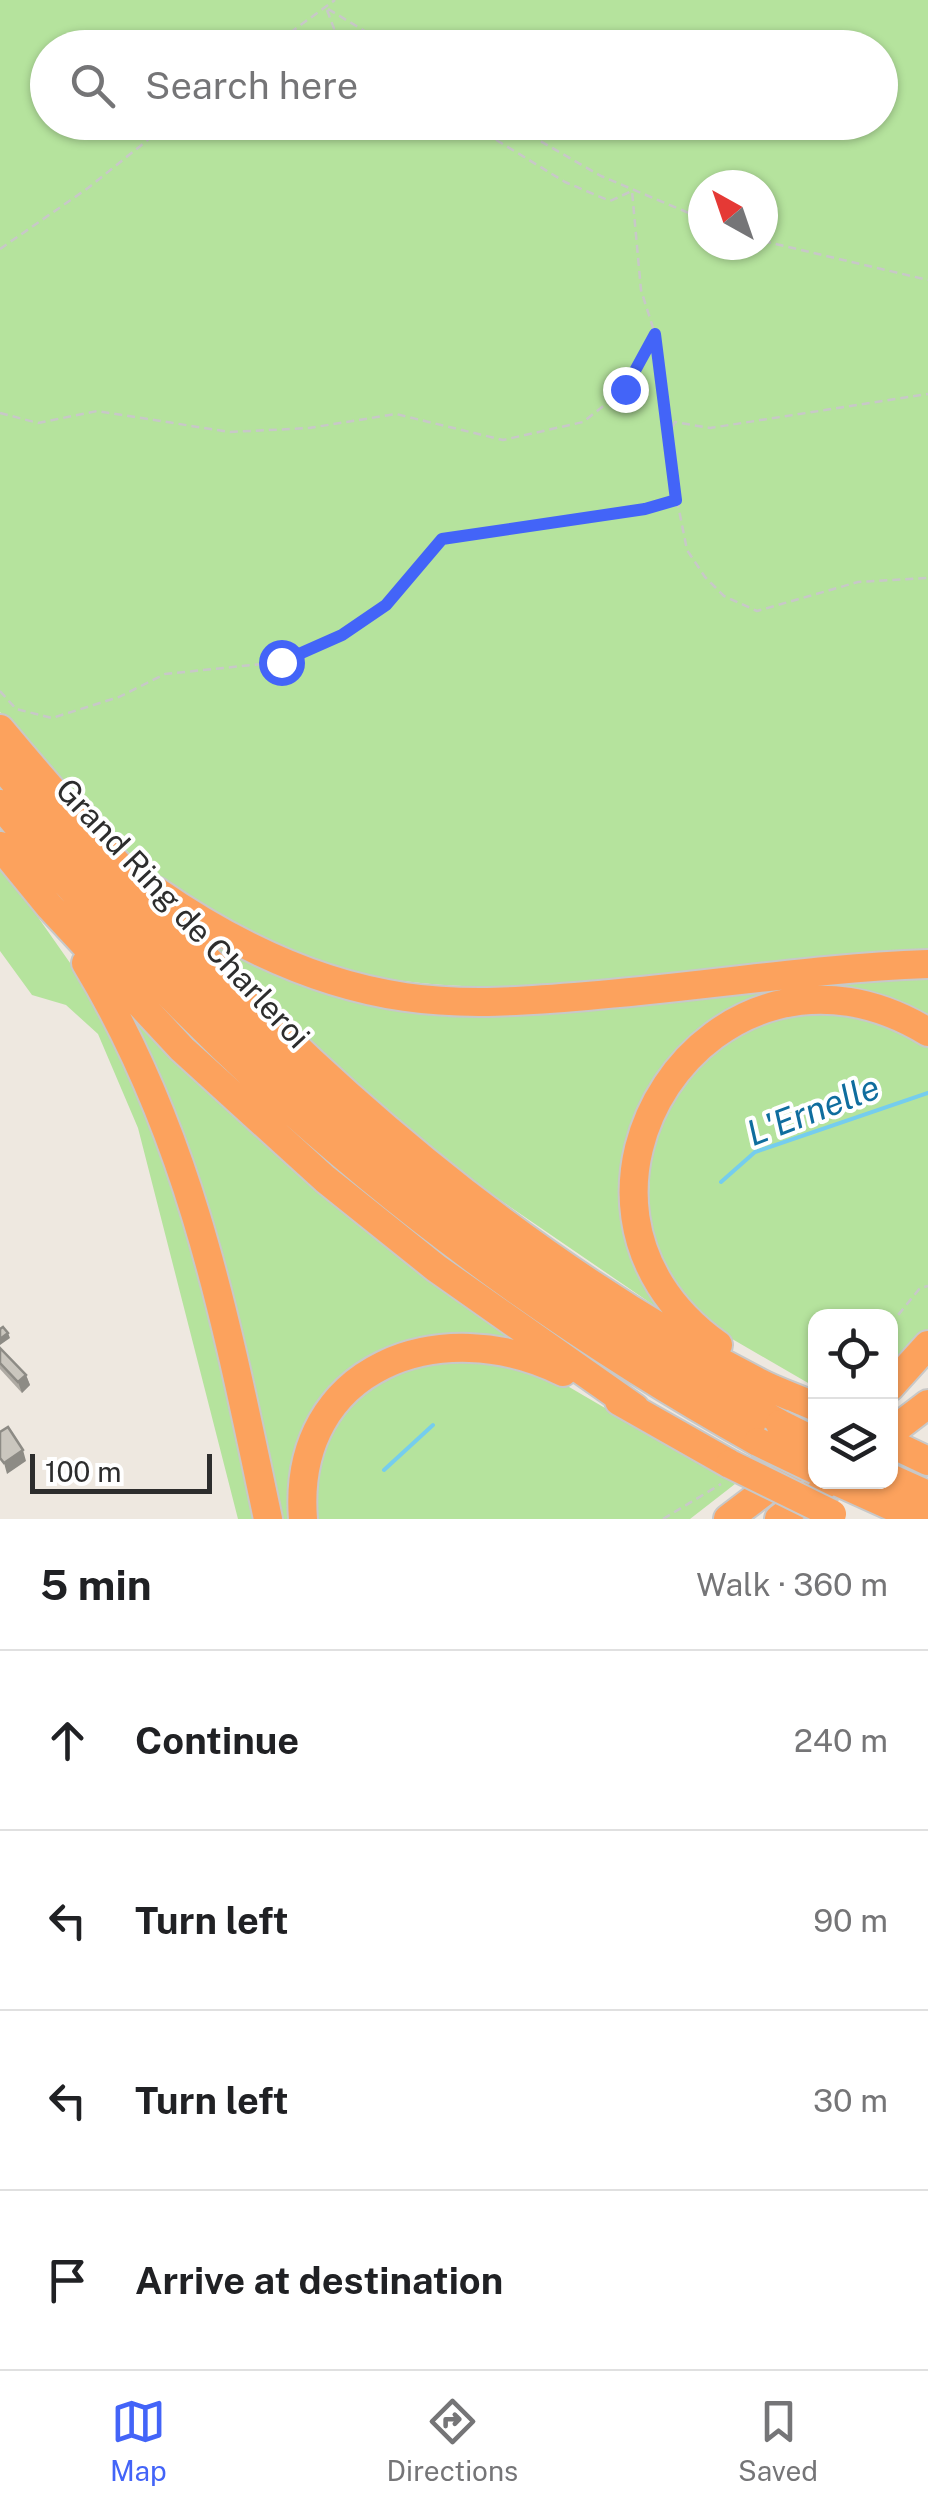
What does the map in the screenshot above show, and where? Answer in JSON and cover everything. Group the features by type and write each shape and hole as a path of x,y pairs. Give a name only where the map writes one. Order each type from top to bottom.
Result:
{"highway":[{"path":"0,730 111,858 247,1002 374,1119 524,1236 679,1336 764,1386 804,1401"},
{"name":"Grand Ring de Charleroi","path":"0,764 119,905 210,1004 384,1161 571,1300 808,1438"},
{"name":"Grand Ring de Charleroi","path":"0,804 192,1022 367,1180 557,1322 758,1442 808,1466"},
{"path":"0,846 50,907 182,1049 324,1179 436,1268 635,1408 730,1464 837,1516"},
{"path":"111,858 214,929 274,960 322,977 403,997 512,1002 928,964"},
{"path":"50,907 135,1051 176,1146 205,1240 268,1519"},
{"path":"804,1401 705,1336 656,1277 639,1228 633,1181 648,1116 660,1091 696,1048 738,1020 773,1006 805,1000 841,1000 876,1007 928,1032"},
{"path":"302,1519 305,1466 326,1417 371,1371 412,1352 453,1345 515,1353 635,1408"},
{"path":"898,1381 928,1345"},
{"path":"898,1386 928,1366"},
{"path":"905,1448 928,1404"},
{"path":"728,1519 808,1458"},
{"path":"898,1482 928,1495"},
{"path":"779,1519 819,1489"},
{"path":"853,1489 920,1519"}],"path":[{"path":"296,30 336,0"},
{"path":"327,9 335,30"},
{"path":"327,9 338,11 366,30"},
{"path":"0,249 88,188 148,140"},
{"path":"497,140 580,189 610,201 632,191"},
{"path":"540,140 632,191 688,213"},
{"path":"632,191 641,290 655,334 676,497 687,550 705,577 724,596 757,611 858,582 928,578"},
{"path":"778,245 928,280"},
{"path":"0,412 38,423 97,411 230,432 309,428 396,414 502,440 583,422 625,389 655,334"},
{"path":"668,435 675,422 710,428 928,394"},
{"path":"0,691 16,710 52,718 120,698 165,674 281,662 342,635 386,605 442,539 645,509 676,497"},
{"path":"898,1315 920,1288 928,1286"},
{"path":"676,1513 680,1519"}],"green space":[{"path":"0,0 928,0 928,954 601,983 469,987 406,982 345,970 284,950 224,921 140,863 0,712"},
{"path":"0,863 89,990 168,1156 207,1303 255,1519 238,1519 138,1128 98,1034 66,1005 32,995 0,951"},
{"path":"175,912 374,996 928,970 928,1024 880,1000 712,1025 627,1183 684,1326 462,1174 343,1076"},
{"path":"124,1004 538,1353 497,1341 358,1373 296,1519 276,1519"},
{"path":"785,1013 859,1014 928,1046 928,1332 898,1357 898,1309 808,1309 808,1383 715,1329 669,1278 648,1223 651,1137 700,1057"},
{"path":"462,1356 552,1377 735,1484 690,1519 314,1519 323,1456 330,1436 352,1401 395,1370"}],"building":[{"path":"0,1348 26,1375 18,1382 0,1363"},
{"path":"8,1427 23,1450 4,1463 0,1458 0,1432"}],"waterway":[{"name":"L'Ernelle","path":"721,1182 755,1152 928,1093"},
{"name":"L'Ernelle","path":"384,1470 433,1425"}],"route":[{"path":"281,662 342,635 386,605 442,539 585,519 676,500 655,334 625,389"}]}
